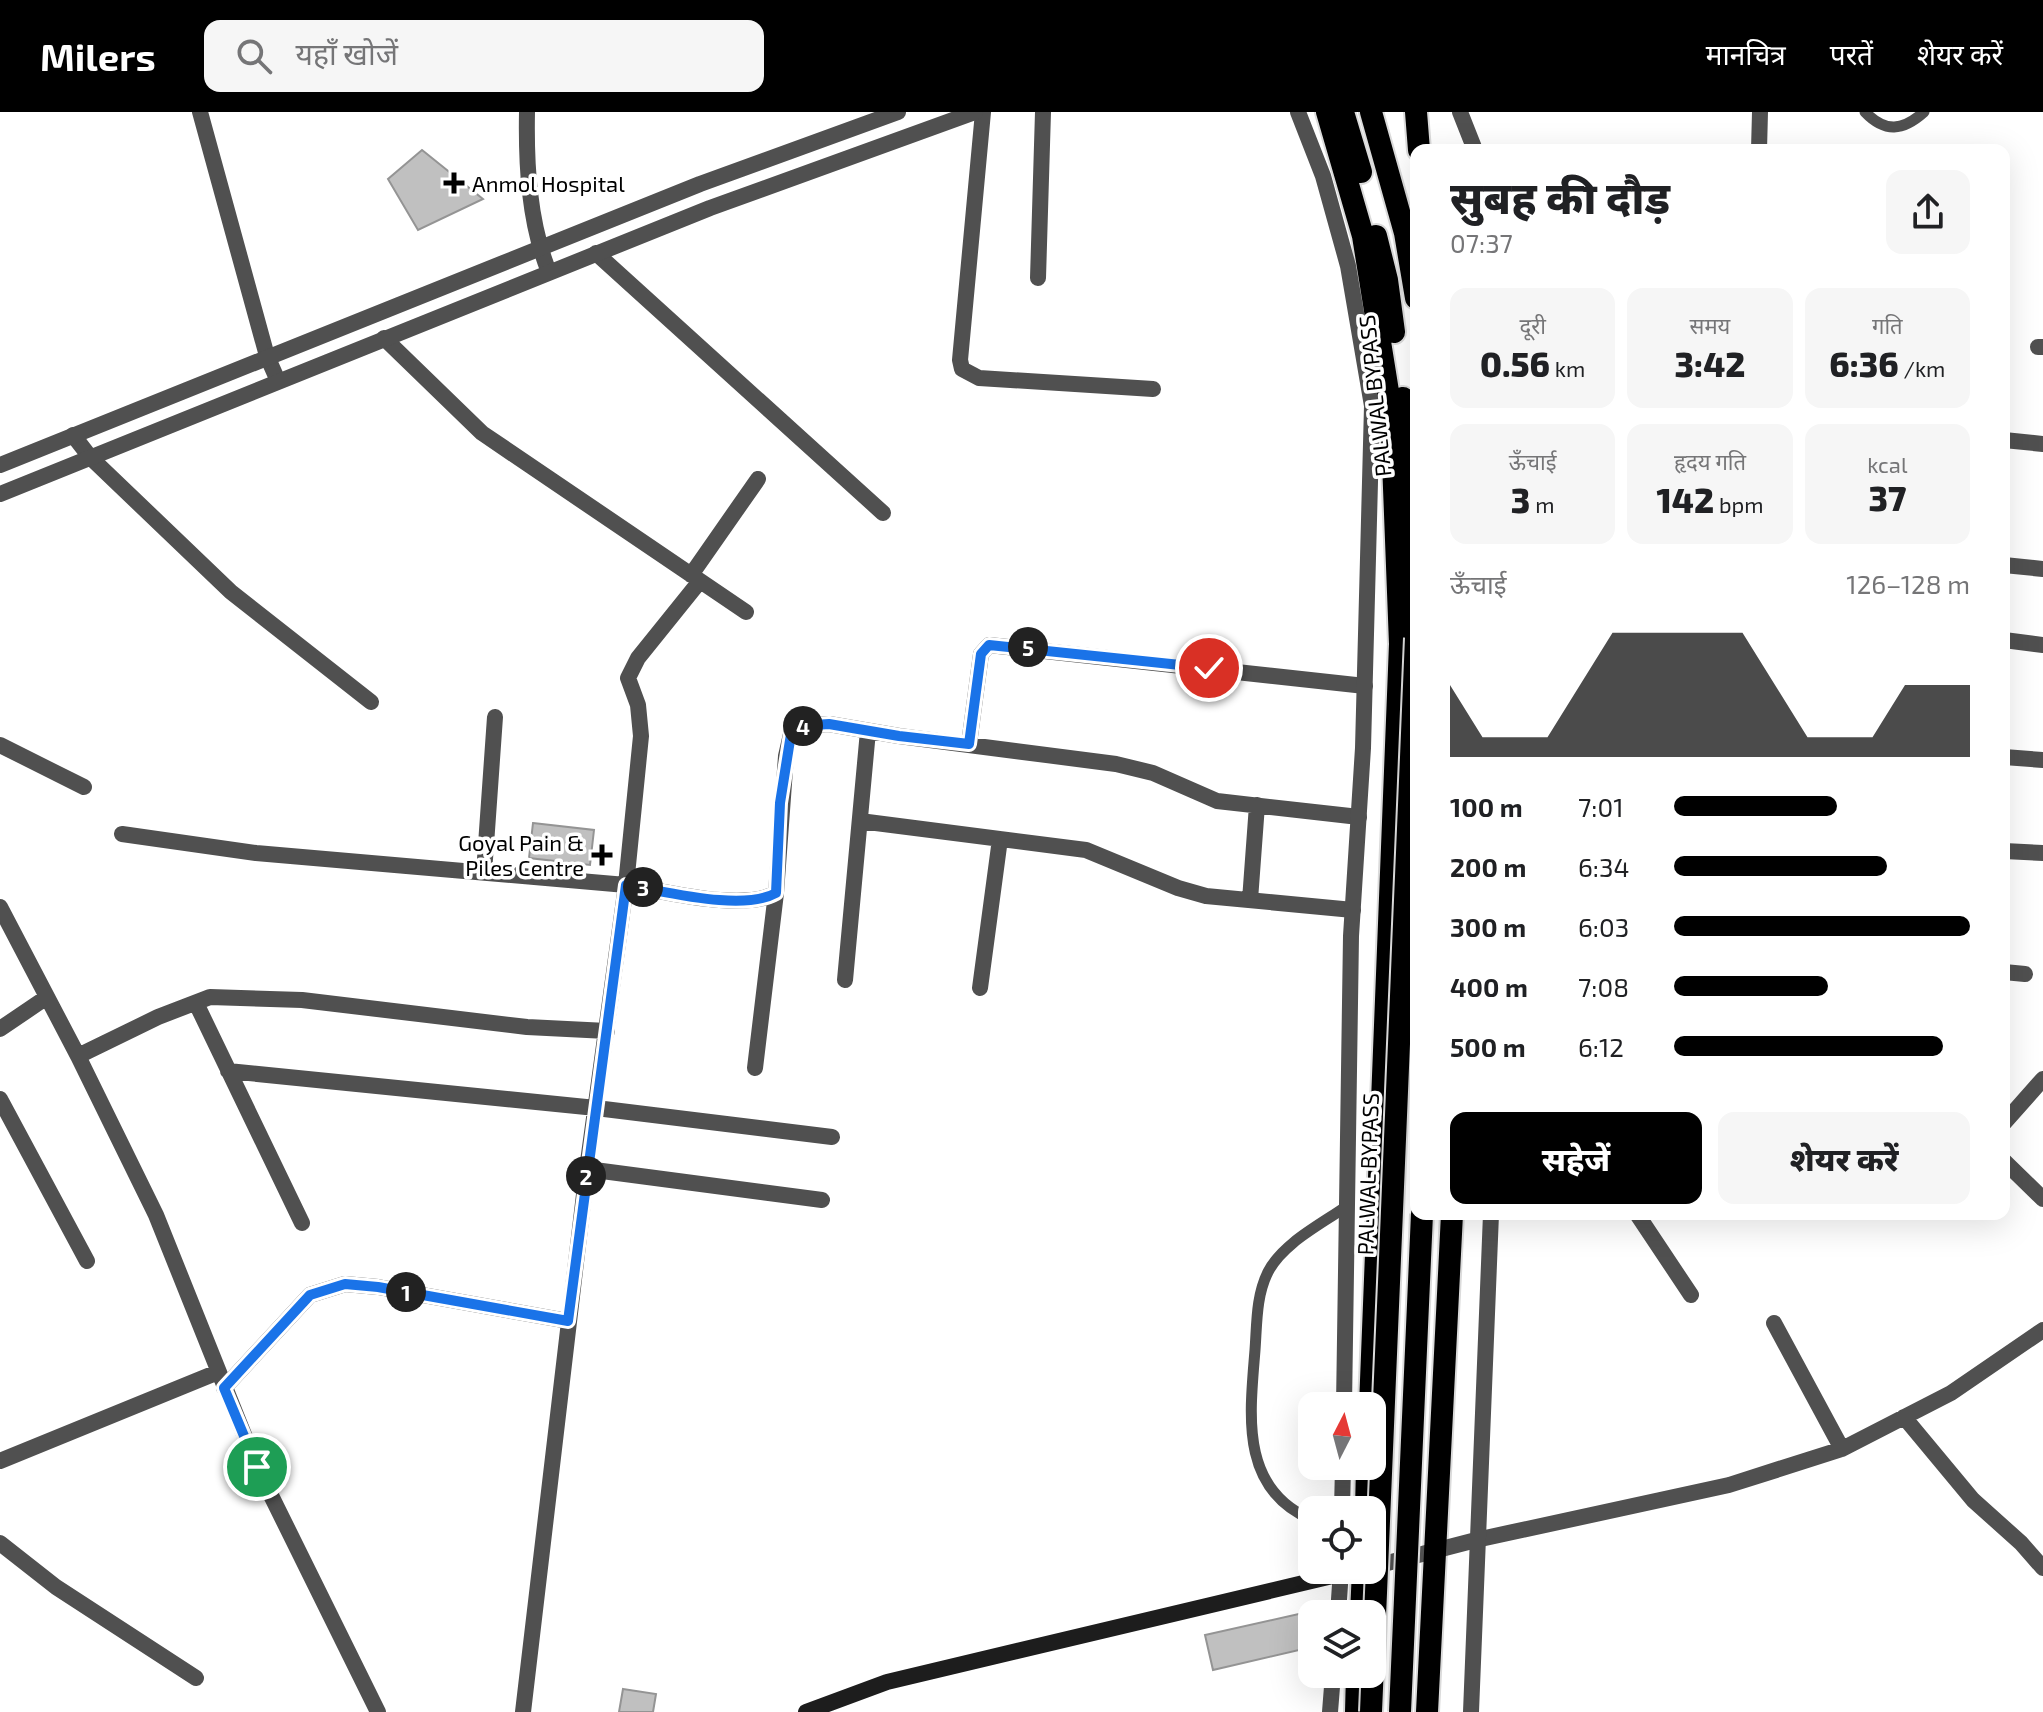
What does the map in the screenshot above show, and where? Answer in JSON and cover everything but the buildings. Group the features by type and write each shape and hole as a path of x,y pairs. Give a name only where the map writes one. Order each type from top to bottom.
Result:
{"highway":[{"path":"1327,112 1363,236 1391,410 1400,644 1371,1392"},
{"name":"PALWAL BYPASS","path":"1343,112 1350,127 1387,280 1410,473"},
{"path":"1371,112 1405,233 1410,263"},
{"path":"1416,112 1419,144"},
{"name":"PALWAL BYPASS","path":"1363,1496 1410,736"},
{"path":"1400,1712 1422,1220"},
{"path":"1427,1712 1452,1220"},
{"name":"PALWAL BYPASS","path":"1360,1584 1371,1712"},
{"path":"1356,1712 1357,1688"}],"main road":[{"path":"806,1712 887,1682 1298,1584"}],"street":[{"path":"200,112 267,356 278,381"},
{"path":"527,112 532,200 539,248 549,272"},
{"path":"0,465 700,184 898,112"},
{"path":"0,494 710,208 975,112"},
{"path":"983,112 960,360 962,369 979,378 1153,389"},
{"path":"1038,278 1043,112"},
{"path":"1298,112 1323,176 1348,266 1372,406 1365,686 1353,910 1344,1392"},
{"path":"1460,112 1473,144"},
{"path":"1759,144 1760,112"},
{"path":"596,253 883,513"},
{"path":"384,338 482,433 746,612"},
{"path":"73,435 90,457 231,592 371,702"},
{"path":"2010,441 2043,444"},
{"path":"523,1712 568,1321 626,885 641,736 638,705 628,678 638,658 696,578 758,479"},
{"path":"2010,566 2043,569"},
{"path":"2010,641 2043,645"},
{"path":"969,744 981,654 989,645 1365,686"},
{"path":"484,873 495,717"},
{"path":"755,1068 776,893 780,803 791,734 800,726 829,724 1116,764 1153,773 1217,801 1359,817"},
{"path":"845,980 868,731"},
{"path":"0,745 84,787"},
{"path":"2010,757 2043,760"},
{"path":"1250,900 1257,805"},
{"path":"860,821 1086,850 1178,888 1206,896 1353,910"},
{"path":"122,834 256,853 626,885 741,900 762,900 776,893"},
{"path":"980,988 1000,839"},
{"path":"2010,851 2043,853"},
{"path":"0,907 156,1215 257,1467 378,1712"},
{"path":"2010,973 2025,974"},
{"path":"0,1029 47,997"},
{"path":"78,1056 158,1017 210,997 302,1000 527,1027 607,1031"},
{"path":"196,1003 302,1223"},
{"path":"228,1071 596,1108 832,1137"},
{"path":"2010,1116 2043,1079"},
{"path":"0,1099 87,1261"},
{"path":"2010,1167 2043,1199"},
{"path":"587,1169 822,1200"},
{"path":"1471,1712 1491,1220"},
{"path":"1641,1220 1691,1295"},
{"path":"0,1461 221,1380 310,1295 345,1284 378,1287 568,1321"},
{"path":"1774,1323 1842,1449"},
{"path":"1386,1563 1729,1485 1842,1449 1951,1393 2043,1330"},
{"path":"1904,1417 1973,1500 2021,1543 2043,1568"},
{"path":"0,1543 56,1587 196,1678"},
{"path":"1330,1712 1332,1688"}],"lane":[{"path":"1865,112 1877,124 1889,128 1912,123 1924,112"},
{"path":"1298,1514 1273,1493 1256,1459 1250,1412 1260,1290 1279,1254 1347,1206"}],"place":[{"name":"Anmol Hospital","path":"454,183"},
{"name":"Goyal Pain & Piles Centre","path":"602,855"}],"route":[{"path":"257,1467 224,1388 310,1295 345,1284 378,1287 568,1321 626,885 741,900 762,900 776,893 780,803 786,756 791,734 800,726 829,724 969,744 982,649 989,645 1209,668"}]}
